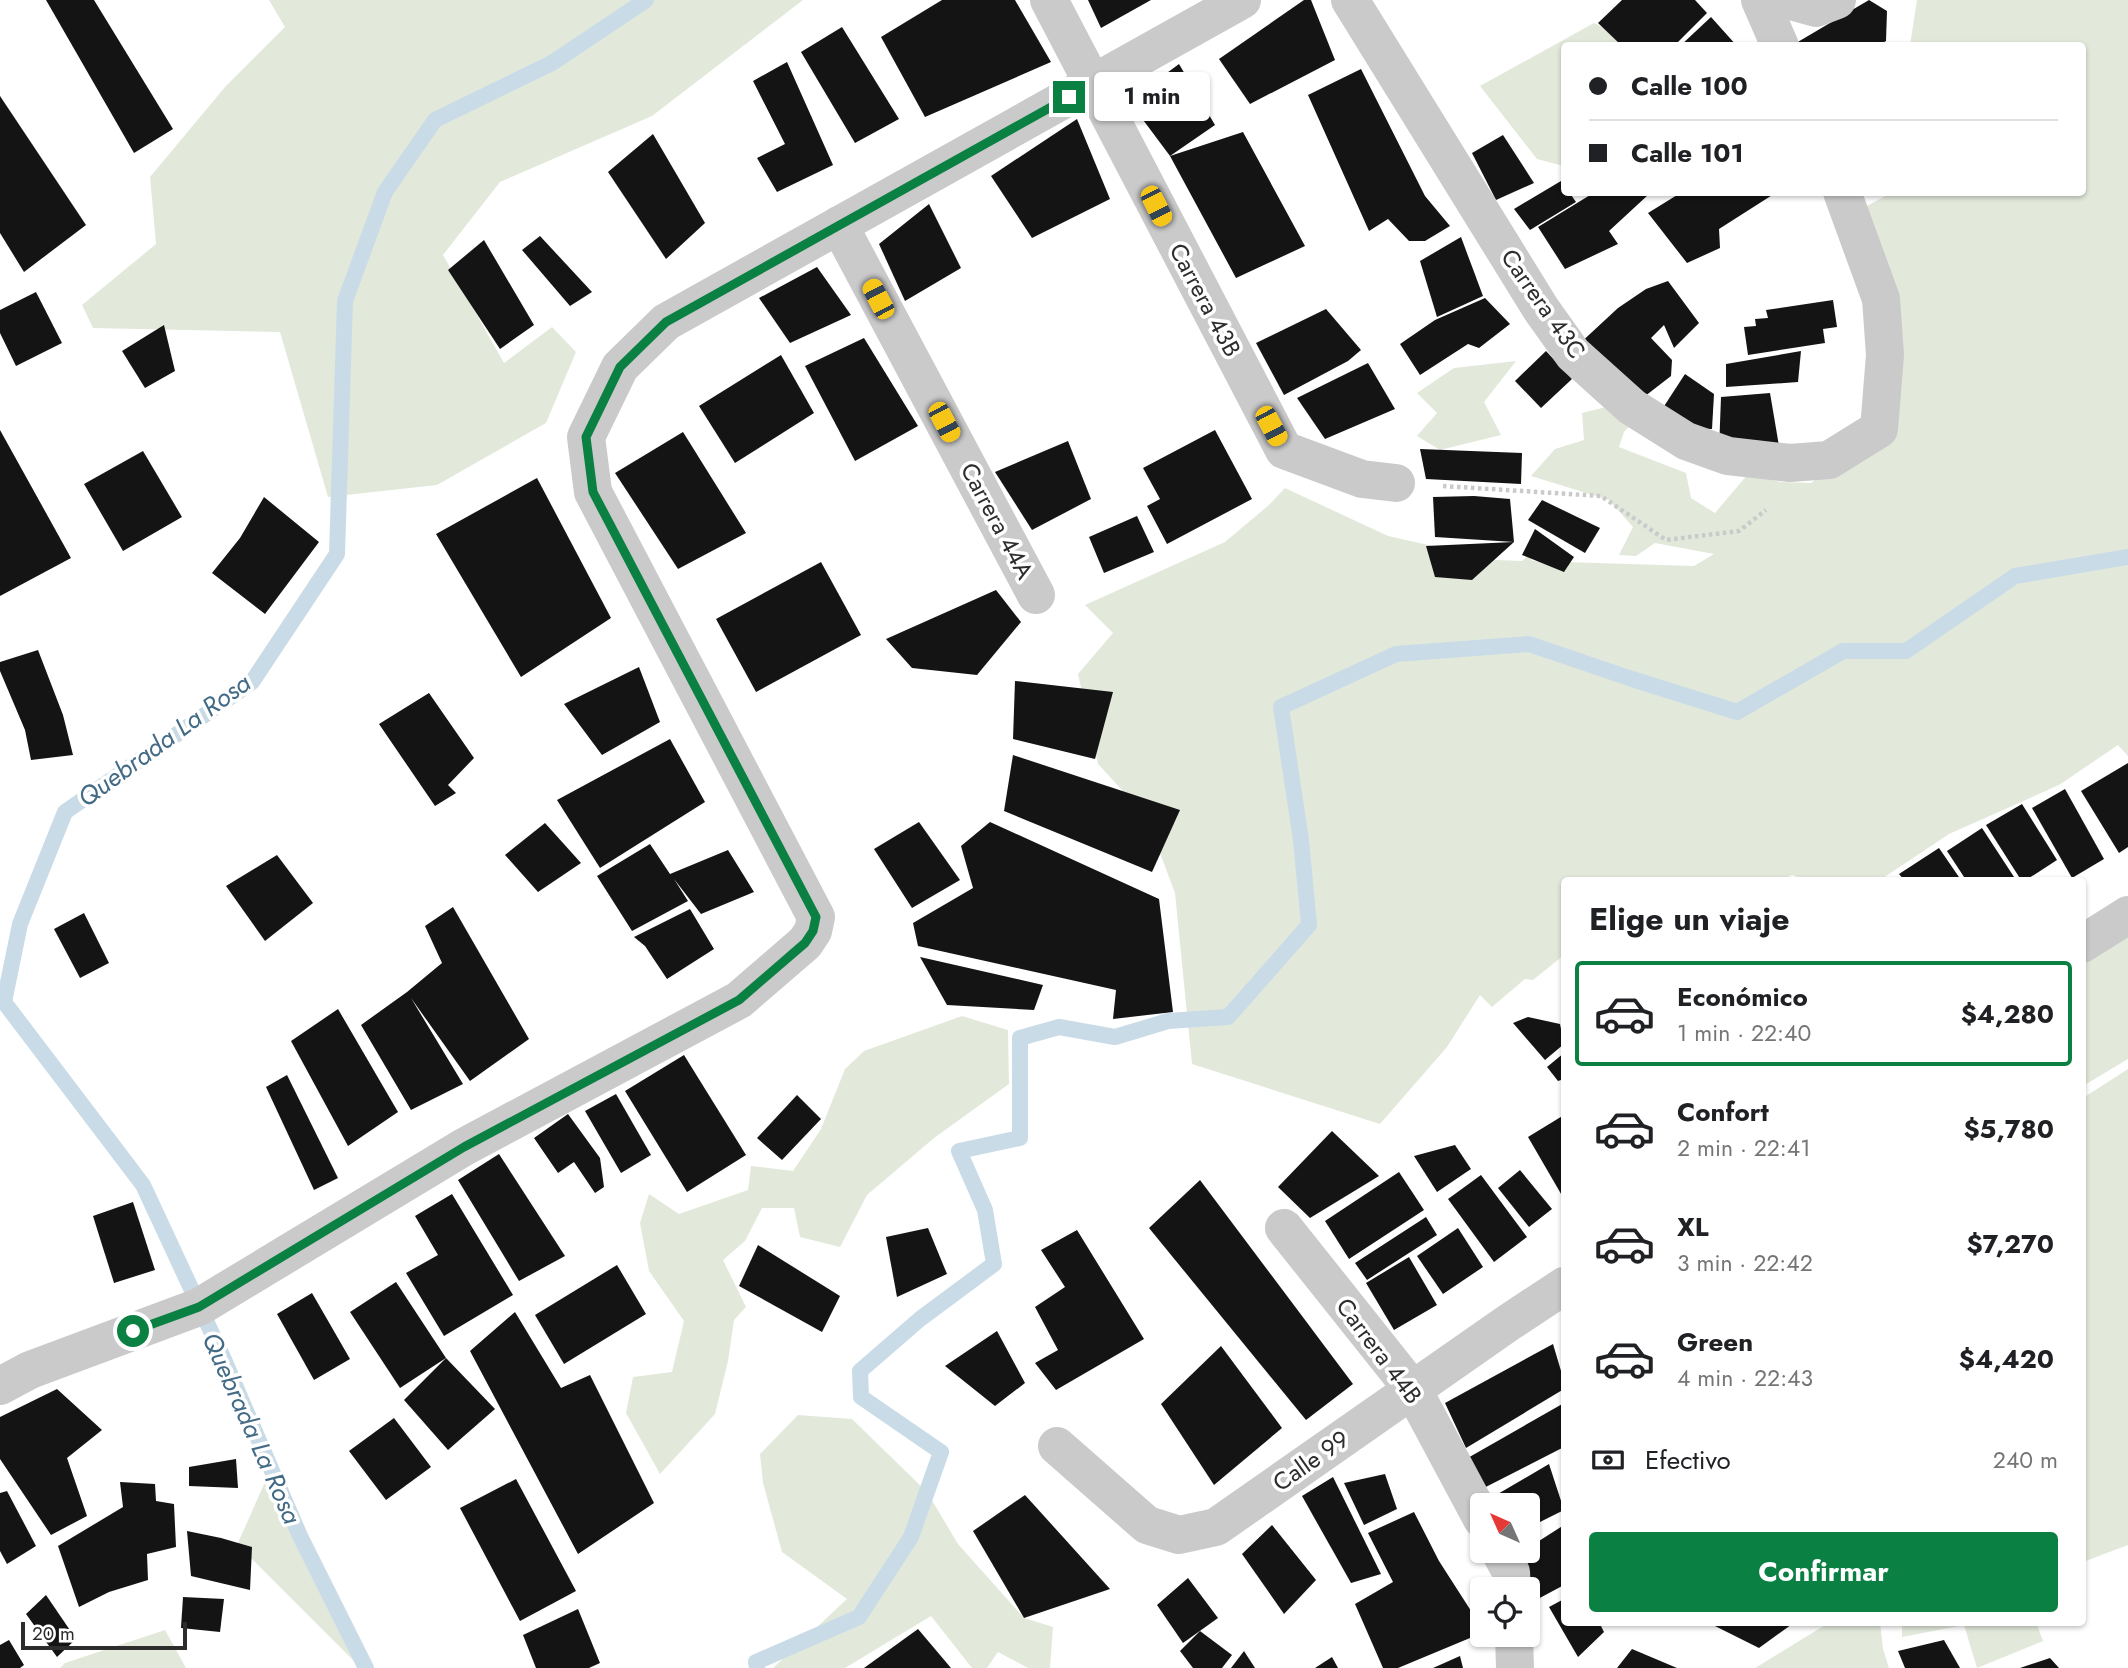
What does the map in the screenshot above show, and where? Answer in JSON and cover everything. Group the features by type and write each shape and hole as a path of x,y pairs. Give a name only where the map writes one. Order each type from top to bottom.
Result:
{"street":[{"name":"Carrera 43B","path":"1049,0 1283,450 1362,480 1396,483"},
{"path":"0,1386 30,1370 199,1307 464,1147 739,1000 805,943 813,931 816,917 593,492 586,437 620,367 666,322 1242,0"},
{"name":"Carrera 43C","path":"1350,0 1541,309 1573,354 1632,407 1696,445 1728,456 1790,463 1829,460 1879,427 1885,355 1881,299 1843,196"},
{"path":"1760,0 1778,42"},
{"path":"1787,0 1816,8 1837,0"},
{"name":"Carrera 44A","path":"839,225 1036,595"},
{"path":"2086,941 2128,915"},
{"name":"Carrera 44B","path":"1284,1228 1413,1390 1470,1497"},
{"name":"Calle 99","path":"1057,1446 1147,1525 1179,1535 1216,1527 1561,1288"},
{"path":"1514,1647 1515,1668"}],"path":[{"path":"1396,483 1601,496 1666,540 1739,531 1769,507"}],"shaded area":[{"path":"269,0 803,0 652,116 500,182 443,255 504,363 552,327 576,352 546,423 437,485 328,497 280,332 93,328 82,305 156,244 150,177 225,87 285,27"},
{"path":"1917,0 2128,0 2128,756 2118,745 2059,785 1949,834 1884,877 1561,877 1561,957 1533,980 1525,979 1492,1007 1480,995 1447,1047 1380,1124 1192,1064 1175,893 1146,816 1098,764 1078,674 1113,633 1085,605 1225,542 1285,488 1388,536 1496,560 1522,561 1529,555 1532,561 1694,566 1714,554 1655,543 1636,556 1619,555 1633,527 1609,500 1531,476 1555,449 1584,440 1582,413 1622,403 1635,420 1624,432 1619,447 1686,473 1691,498 1715,513 1748,474 1781,482 1811,483 1884,428 1852,214 1885,196 2086,196 2086,42 1910,42"},
{"path":"1594,23 1633,42 1561,42 1561,165 1537,159 1480,86"},
{"path":"1516,361 1484,402 1501,435 1440,450 1417,436 1437,413 1417,393 1454,368"},
{"path":"2128,931 2128,1059 2086,1084 2086,958"},
{"path":"962,1016 1008,1030 1009,1084 934,1138 867,1195 840,1247 800,1237 794,1208 762,1208 745,1241 723,1260 746,1307 734,1320 728,1361 715,1414 660,1474 626,1413 633,1377 672,1372 684,1321 649,1271 640,1223 649,1194 679,1214 748,1190 751,1166 793,1171 821,1129 845,1069 864,1051"},
{"path":"2128,1069 2128,1545 2086,1561 2086,1096"},
{"path":"798,1415 852,1419 927,1492 958,1544 1024,1618 1053,1627 1050,1668 1028,1668 998,1652 987,1668 972,1668 931,1616 845,1668 773,1668 847,1599 782,1552 763,1483 760,1454"},
{"path":"268,1475 353,1660 251,1558 252,1547 238,1543"},
{"path":"1823,1626 1880,1626 1889,1668 1755,1668"},
{"path":"1902,1626 1959,1626 1902,1637"},
{"path":"1964,1626 2037,1626 2043,1641 1977,1668"},
{"path":"165,1630 186,1668 60,1668 65,1663"}],"building":[{"path":"46,0 94,0 173,129 134,153"},
{"path":"942,0 1015,0 1051,62 925,117 881,37"},
{"path":"1088,0 1151,0 1101,28"},
{"path":"1304,0 1311,0 1335,60 1250,104 1219,59"},
{"path":"1622,0 1695,0 1707,13 1678,42 1618,42 1598,23"},
{"path":"1869,0 1887,11 1884,42 1798,42"},
{"path":"1711,17 1733,42 1684,42"},
{"path":"842,27 899,119 855,143 801,52"},
{"path":"787,62 833,165 777,192 757,158 785,144 753,81"},
{"path":"1179,64 1215,125 1170,156 1129,101"},
{"path":"1361,69 1425,196 1450,226 1425,241 1409,241 1388,219 1369,231 1308,95"},
{"path":"0,96 86,225 24,272 0,233"},
{"path":"1077,119 1110,199 1032,238 991,176"},
{"path":"1243,132 1305,246 1236,278 1170,156"},
{"path":"653,134 705,223 666,259 608,172"},
{"path":"1503,135 1534,183 1496,200 1472,153"},
{"path":"1561,181 1561,196 1572,196 1576,202 1530,230 1514,209"},
{"path":"1588,196 1647,196 1609,231 1618,244 1565,269 1538,227"},
{"path":"1676,196 1771,196 1719,229 1720,248 1687,263 1648,213"},
{"path":"929,204 961,268 905,301 879,244"},
{"path":"540,236 592,292 570,306 522,250"},
{"path":"1461,237 1483,296 1437,317 1420,261"},
{"path":"484,240 534,325 500,349 448,270"},
{"path":"817,267 851,315 790,343 759,298"},
{"path":"1668,281 1699,323 1674,348 1664,325 1651,338 1672,360 1671,376 1640,400 1577,346 1618,308 1646,289"},
{"path":"36,292 62,343 16,366 0,333 0,310"},
{"path":"1485,298 1510,324 1479,348 1468,344 1420,375 1400,344 1435,320"},
{"path":"1833,300 1837,327 1823,329 1825,343 1748,355 1744,327 1756,326 1755,319 1768,318 1766,310"},
{"path":"1326,309 1361,350 1348,361 1284,395 1256,343"},
{"path":"164,325 175,371 145,388 122,351"},
{"path":"864,338 918,426 855,461 805,366"},
{"path":"1546,351 1572,379 1541,408 1515,381"},
{"path":"1801,351 1798,382 1726,387 1726,364"},
{"path":"781,355 814,413 735,463 699,406"},
{"path":"1368,363 1395,409 1325,439 1297,398"},
{"path":"1685,374 1714,394 1712,429 1681,428 1657,417"},
{"path":"1770,393 1780,452 1719,450 1721,397"},
{"path":"0,430 71,558 0,596"},
{"path":"1215,430 1252,499 1167,544 1147,506 1160,499 1143,468"},
{"path":"683,432 746,533 678,569 615,473"},
{"path":"1068,441 1091,499 1032,530 995,472"},
{"path":"1420,449 1522,453 1521,484 1426,479"},
{"path":"143,451 182,517 123,551 84,484"},
{"path":"537,478 611,618 521,677 436,534"},
{"path":"264,497 319,542 265,614 212,573 240,538"},
{"path":"1433,497 1510,499 1514,542 1435,537"},
{"path":"1542,500 1600,528 1585,553 1528,520"},
{"path":"1137,516 1154,552 1104,573 1089,537"},
{"path":"1535,529 1574,557 1564,572 1522,555"},
{"path":"1514,542 1472,580 1435,577 1426,546"},
{"path":"821,562 861,635 756,692 716,619"},
{"path":"996,590 1021,622 977,675 912,668 886,639"},
{"path":"38,650 63,715 73,755 31,760 25,730 0,671 0,662"},
{"path":"639,667 660,722 602,755 564,704"},
{"path":"1015,681 1113,692 1095,759 1013,739"},
{"path":"429,693 474,758 448,785 456,793 435,806 379,724"},
{"path":"670,739 705,802 600,868 557,800"},
{"path":"1013,755 1180,810 1152,872 1004,811"},
{"path":"2128,763 2128,847 2119,853 2081,791"},
{"path":"2065,789 2104,859 2071,877 2032,808"},
{"path":"2022,804 2057,860 2031,877 2019,877 1986,825"},
{"path":"919,822 960,880 912,908 874,849"},
{"path":"990,822 1159,899 1173,1012 1113,1019 1116,990 918,946 913,923 973,888 961,846"},
{"path":"545,823 581,863 538,892 505,855"},
{"path":"1982,828 2014,877 1964,877 1947,851"},
{"path":"650,844 670,874 728,850 754,892 701,914 674,879 688,901 632,931 597,876"},
{"path":"1939,848 1959,877 1902,877 1899,874"},
{"path":"277,855 313,903 265,941 226,886"},
{"path":"453,907 529,1039 470,1081 411,998 463,1084 411,1110 361,1025 442,963 425,926"},
{"path":"690,909 714,949 667,979 645,946 634,937"},
{"path":"84,913 109,963 80,978 54,929"},
{"path":"920,957 1043,985 1034,1010 947,1005"},
{"path":"338,1009 398,1112 348,1146 291,1041"},
{"path":"1528,1017 1560,1024 1561,1047 1545,1060 1513,1023"},
{"path":"684,1055 746,1155 687,1192 625,1091"},
{"path":"1561,1055 1561,1080 1558,1081 1547,1067"},
{"path":"287,1075 338,1178 314,1190 266,1087"},
{"path":"616,1094 651,1155 621,1173 585,1111"},
{"path":"797,1095 821,1119 782,1160 757,1138"},
{"path":"568,1114 600,1158 604,1187 595,1193 574,1162 558,1173 534,1138"},
{"path":"1561,1117 1561,1194 1528,1137"},
{"path":"1332,1131 1379,1176 1310,1218 1278,1187"},
{"path":"1455,1145 1471,1169 1437,1192 1414,1156"},
{"path":"499,1154 565,1256 519,1281 458,1180"},
{"path":"1520,1170 1552,1209 1529,1227 1498,1188"},
{"path":"1399,1172 1424,1210 1349,1259 1325,1221"},
{"path":"1481,1175 1527,1237 1494,1262 1448,1199"},
{"path":"1200,1180 1353,1384 1306,1420 1149,1228"},
{"path":"452,1194 513,1295 444,1336 406,1273 438,1255 415,1216"},
{"path":"133,1202 155,1270 114,1283 93,1216"},
{"path":"1426,1217 1437,1235 1367,1280 1355,1263"},
{"path":"928,1228 947,1274 897,1297 886,1237"},
{"path":"1458,1228 1483,1267 1443,1294 1417,1256"},
{"path":"1077,1230 1144,1339 1056,1390 1035,1363 1058,1350 1035,1307 1065,1287 1041,1250"},
{"path":"758,1245 840,1296 822,1332 739,1286"},
{"path":"1409,1257 1437,1305 1394,1330 1366,1283"},
{"path":"617,1265 646,1314 564,1364 535,1315"},
{"path":"396,1282 446,1358 400,1388 350,1312"},
{"path":"312,1293 350,1359 314,1380 277,1314"},
{"path":"515,1312 561,1388 590,1375 654,1503 578,1554 470,1351"},
{"path":"997,1331 1025,1383 995,1406 945,1366"},
{"path":"1553,1344 1561,1371 1561,1391 1466,1448 1445,1403"},
{"path":"1221,1346 1282,1428 1214,1485 1161,1404"},
{"path":"446,1358 495,1409 448,1450 404,1400"},
{"path":"57,1389 102,1430 67,1458 87,1516 51,1535 0,1459 0,1417"},
{"path":"1561,1405 1561,1449 1470,1495 1459,1463"},
{"path":"394,1418 431,1467 386,1500 349,1451"},
{"path":"236,1459 238,1488 189,1486 189,1467"},
{"path":"1549,1464 1561,1501 1561,1512 1540,1522 1540,1493 1499,1493"},
{"path":"1385,1474 1397,1509 1364,1525 1344,1483"},
{"path":"1333,1477 1381,1574 1351,1583 1302,1496"},
{"path":"516,1479 576,1591 520,1621 460,1508"},
{"path":"120,1482 155,1484 156,1501 174,1504 176,1547 147,1554 148,1580 109,1592 79,1607 58,1546 123,1507"},
{"path":"7,1491 36,1546 7,1564 0,1551 0,1493"},
{"path":"1025,1495 1110,1589 1024,1618 973,1531"},
{"path":"1414,1512 1439,1561 1470,1609 1470,1638 1398,1668 1383,1668 1355,1604 1393,1582 1368,1533"},
{"path":"1272,1525 1316,1580 1284,1614 1242,1554"},
{"path":"1561,1527 1561,1587 1540,1598 1540,1577 1523,1577 1514,1563 1540,1563 1540,1540"},
{"path":"187,1531 252,1547 250,1590 191,1576"},
{"path":"1188,1578 1218,1618 1183,1643 1157,1605"},
{"path":"46,1595 76,1639 57,1657 26,1614"},
{"path":"183,1597 224,1599 220,1632 181,1628"},
{"path":"1561,1601 1561,1626 1601,1626 1604,1632 1578,1657 1549,1607"},
{"path":"578,1609 600,1663 589,1668 536,1668 523,1635"},
{"path":"1715,1626 1789,1626 1759,1648"},
{"path":"918,1629 951,1668 864,1668"},
{"path":"1200,1631 1232,1655 1222,1668 1193,1668 1180,1651"},
{"path":"9,1640 24,1665 20,1668 0,1668 0,1645"},
{"path":"1944,1640 1960,1668 1905,1668 1898,1651"},
{"path":"1632,1649 1677,1668 1617,1668"},
{"path":"1244,1651 1255,1668 1231,1668"},
{"path":"1460,1656 1463,1668 1433,1668"},
{"path":"1332,1657 1338,1668 1315,1668"},
{"path":"2050,1658 2059,1668 2020,1668"}],"waterway":[{"name":"Quebrada La Rosa","path":"366,1668 300,1536 222,1355 143,1185 4,1002 20,924 65,812 252,682 337,554 345,301 385,192 435,120 552,63 646,0"},
{"path":"757,1668 756,1662 859,1617 911,1537 941,1452 861,1397 860,1371 920,1319 994,1264 985,1210 959,1151 1020,1138 1020,1038 1059,1027 1115,1037 1168,1021 1228,1017 1309,925 1301,840 1281,707 1396,654 1529,644 1737,712 1843,651 1906,651 2015,576 2128,557"}],"route":[{"path":"133,1331 199,1307 464,1147 739,1000 805,943 813,931 816,917 593,492 586,437 620,367 666,322 1069,97"}]}
